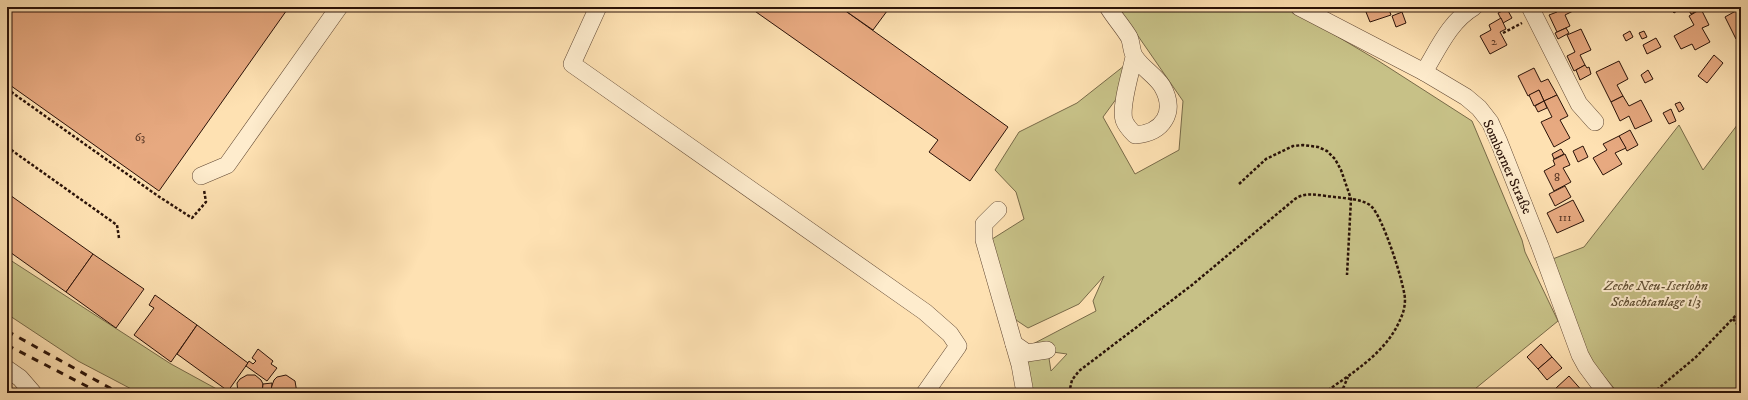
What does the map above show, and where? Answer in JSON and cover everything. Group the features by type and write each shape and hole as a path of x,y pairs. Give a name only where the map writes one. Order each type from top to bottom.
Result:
{"street":[{"path":"201,176 226,165 339,7"},
{"path":"598,7 572,64 924,312 950,334 958,346 925,393"},
{"path":"1108,7 1129,38 1134,57"},
{"name":"Somborner Straße","path":"1301,7 1424,72 1466,97 1479,108 1490,122 1540,246 1580,355 1586,366 1606,393"},
{"path":"1424,72 1453,25 1467,9"},
{"path":"1532,12 1578,104 1595,122"},
{"path":"998,210 984,224 984,240 1020,364 1024,393"},
{"path":"1014,344 1027,353 1047,350"},
{"path":"7,369 20,378 33,393"}],"path":[{"path":"1503,33 1532,12"},
{"path":"7,89 158,196 192,218 206,202 201,176"},
{"path":"1239,184 1266,159 1293,146 1303,145 1318,147 1335,159 1351,199 1348,275"},
{"path":"7,147 117,225 119,238"},
{"path":"1069,393 1072,380 1078,371 1192,285 1295,199 1301,195 1308,194 1351,199 1370,205 1380,217 1400,276 1405,299 1404,311 1400,322 1386,342 1370,360 1324,393"},
{"path":"1653,393 1696,357 1741,310"},
{"path":"1733,319 1741,329"},
{"path":"1342,393 1349,375"}],"green space":[{"path":"1118,7 1284,7 1298,13 1377,60 1472,121 1522,240 1525,252 1558,321 1470,393 1028,393 1024,364 1048,352 1051,371 1067,354 1031,349 1031,345 1096,311 1093,301 1104,276 1079,304 1028,328 1016,320 989,241 1024,219 1016,192 995,170 1019,132 1077,103 1129,62 1122,91 1103,117 1135,174 1179,150 1183,101"},
{"name":"Zeche Neu-Iserlohn Schachtanlage 1/3","path":"1741,120 1741,393 1618,393 1588,357 1550,260 1584,247 1679,125 1703,170"},
{"path":"7,258 171,364 224,393 139,393 78,361 7,314"}],"building":[{"path":"7,7 289,7 159,191 7,83"},
{"path":"749,7 840,7 1008,127 970,181 929,152 938,140"},
{"path":"840,7 890,7 873,30"},
{"path":"1364,7 1388,7 1391,15 1370,22"},
{"path":"1554,7 1571,7 1573,11 1565,15 1570,26 1557,32 1549,15 1557,12"},
{"path":"1670,7 1683,7 1674,13"},
{"path":"1691,7 1699,7 1701,9 1691,14 1688,9"},
{"path":"1741,8 1741,37 1736,39 1725,17"},
{"path":"1507,9 1512,18 1503,23 1498,13"},
{"path":"1701,9 1709,25 1702,28 1710,42 1695,50 1692,44 1681,49 1674,36 1694,25 1689,16"},
{"path":"1402,12 1406,23 1396,27 1392,16"},
{"path":"1501,18 1506,29 1500,32 1507,45 1490,54 1480,36 1491,30 1489,25"},
{"path":"1566,28 1569,33 1558,39 1555,33"},
{"path":"1581,29 1591,50 1580,55 1585,65 1574,71 1567,56 1575,52 1567,35"},
{"path":"1630,31 1633,37 1626,41 1623,35"},
{"path":"1644,31 1647,37 1642,39 1639,33"},
{"path":"1656,38 1661,47 1647,54 1643,45"},
{"path":"1714,55 1723,63 1707,83 1698,76"},
{"path":"1619,61 1628,79 1617,85 1623,96 1611,102 1596,72"},
{"path":"1585,65 1587,68 1589,67 1591,74 1580,80 1576,70"},
{"path":"1534,68 1541,82 1548,79 1557,95 1544,101 1539,90 1528,96 1518,76"},
{"path":"1648,70 1653,79 1645,83 1641,75"},
{"path":"1539,90 1544,101 1534,106 1529,95"},
{"path":"1557,95 1568,116 1560,120 1570,138 1554,147 1541,122 1552,117 1544,101"},
{"path":"1623,96 1629,106 1641,100 1652,121 1635,129 1629,116 1620,121 1611,102"},
{"path":"1544,101 1547,108 1538,112 1535,106"},
{"path":"1680,102 1684,109 1679,112 1675,104"},
{"path":"1671,109 1676,121 1669,124 1663,113"},
{"path":"1630,130 1638,145 1627,151 1619,136"},
{"path":"1619,136 1626,148 1615,153 1622,164 1603,175 1593,158 1607,150 1603,144"},
{"path":"1583,146 1588,157 1578,162 1573,151"},
{"path":"1561,149 1564,154 1554,159 1552,154"},
{"path":"1565,154 1570,165 1563,168 1571,182 1554,191 1544,171 1555,165 1553,160"},
{"path":"1565,186 1571,197 1555,206 1549,194"},
{"path":"7,193 93,254 66,292 7,250"},
{"path":"1573,200 1584,221 1557,233 1547,213"},
{"path":"93,254 144,289 116,328 66,292"},
{"path":"155,295 197,325 171,362 134,335 154,308 149,305"},
{"path":"197,325 248,363 228,391 177,354"},
{"path":"1541,344 1552,357 1538,369 1527,357"},
{"path":"258,349 273,361 271,364 277,368 267,381 246,366 249,361 253,364 256,361 252,358"},
{"path":"1552,357 1562,368 1547,380 1538,369"},
{"path":"247,375 255,375 261,380 263,384 262,393 238,393 237,383 240,379"},
{"path":"286,375 295,381 297,393 271,393 274,380 277,377"},
{"path":"1569,376 1584,393 1558,393 1555,389"},
{"path":"272,383 271,393 262,393 263,384"}],"railway":[{"path":"7,331 119,393"},
{"path":"7,345 100,393"}]}
